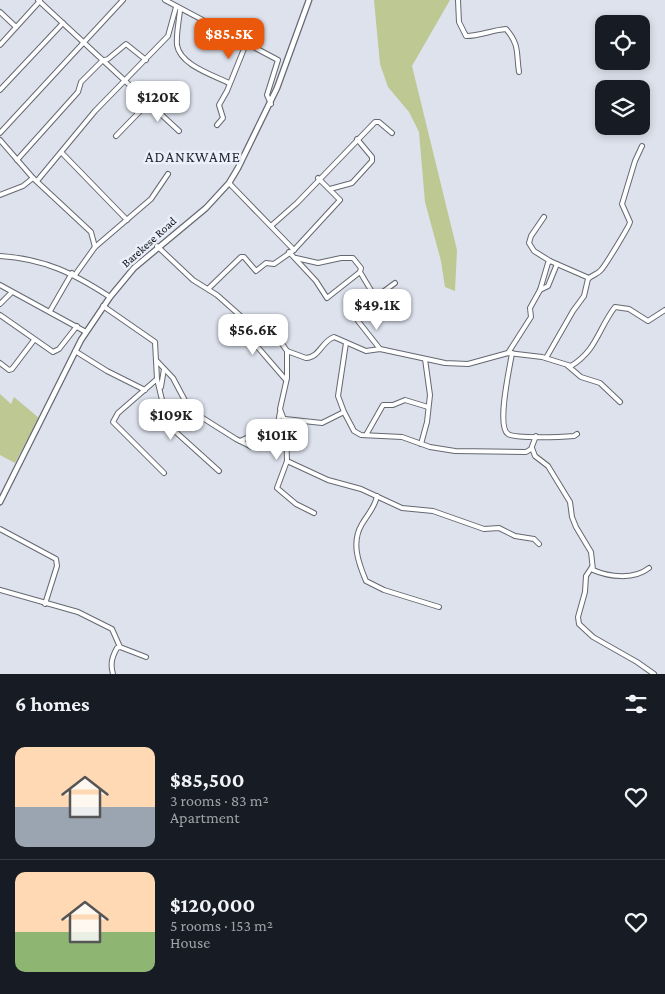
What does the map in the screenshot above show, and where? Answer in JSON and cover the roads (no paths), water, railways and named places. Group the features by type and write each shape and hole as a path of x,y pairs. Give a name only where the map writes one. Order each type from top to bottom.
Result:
{"main road":[{"name":"Barekese Road","path":"0,502 76,351 103,306 134,268 157,246 206,208 229,183 271,104 309,0"}],"street":[{"path":"0,133 123,0"},
{"path":"165,0 278,60 268,95 271,104"},
{"path":"458,0 459,22 466,36 506,29 512,36 518,48 519,72"},
{"path":"0,45 39,1 83,44 179,131"},
{"path":"0,195 35,180 62,153 95,111 168,36 178,8"},
{"path":"178,8 177,41 181,54 202,69 229,83"},
{"path":"0,12 16,27"},
{"path":"0,90 63,23"},
{"path":"17,160 64,108 80,89 82,82 102,60 108,59 126,44 146,60"},
{"path":"217,125 223,118 218,105 227,91 246,44"},
{"path":"116,136 149,102"},
{"path":"271,226 297,203 318,178 376,122 392,133"},
{"path":"330,189 352,183 372,162 372,157 357,139"},
{"path":"0,140 35,180 91,232 95,246"},
{"path":"546,358 573,310 584,296 589,278 603,268 621,235 630,225 622,204 635,161 642,146"},
{"path":"62,153 127,220"},
{"path":"50,311 95,246 151,199 168,174"},
{"path":"208,289 241,257 244,257 256,271 267,262 274,264 294,250 340,200 318,178"},
{"path":"229,183 294,250"},
{"path":"544,216 531,236 529,243 534,251 550,262 589,278"},
{"path":"157,246 194,280 233,308 254,328"},
{"path":"289,252 296,258 327,298 360,272"},
{"path":"0,256 42,262 74,274 110,297"},
{"path":"296,258 318,263 351,258 361,268 360,272 375,297"},
{"path":"550,262 544,269 540,290 530,308 531,317 510,353 504,408 504,429 508,434 514,436 574,436 577,434"},
{"path":"540,290 548,286 557,264"},
{"path":"380,349 358,321 366,307 375,297 395,283"},
{"path":"0,285 11,293 50,311 86,332"},
{"path":"0,304 11,293"},
{"path":"103,306 155,342 157,379 168,425 219,471"},
{"path":"568,366 572,366 590,352 604,322 615,308 629,309 648,321 665,310"},
{"path":"0,315 34,340 56,351 77,326"},
{"path":"286,380 249,337 249,333 261,322 267,322 287,350 308,358 319,352 332,337 366,351 380,349 425,359 468,364 510,353 546,358 568,366 580,378 600,383 620,402"},
{"path":"0,364 12,370 34,340"},
{"path":"346,343 338,396 354,431 366,435 402,437 421,444 455,451 484,454 526,452 532,448 536,436"},
{"path":"156,360 173,378 190,410 240,441 257,448 262,447 277,428 286,380 287,350"},
{"path":"76,351 106,371 145,390"},
{"path":"421,444 427,422 429,388 425,359"},
{"path":"160,388 164,369"},
{"path":"157,379 118,413 113,422 164,473"},
{"path":"366,435 383,405 393,405 405,400 428,406"},
{"path":"280,412 285,419 287,461 278,484 278,490 296,504 314,513"},
{"path":"285,419 322,423 344,412"},
{"path":"240,441 251,436 273,434"},
{"path":"532,448 535,456 548,466 570,502 572,517 591,552 592,567 586,576 585,592 578,617 579,624 593,637 638,662 654,674"},
{"path":"287,461 336,483 377,496 402,508 433,511 484,529 500,528 515,536 534,538 539,544"},
{"path":"377,496 373,509 362,523 355,540 356,552 366,581 376,587 439,607"},
{"path":"0,529 56,559 58,566 46,604"},
{"path":"592,567 593,570 610,576 632,574 649,568"},
{"path":"0,590 78,612 108,627 114,632 120,647 146,657"},
{"path":"113,674 110,667 112,656 117,648 120,647"}],"district":[{"name":"ADANKWAME","path":"193,157"}]}
